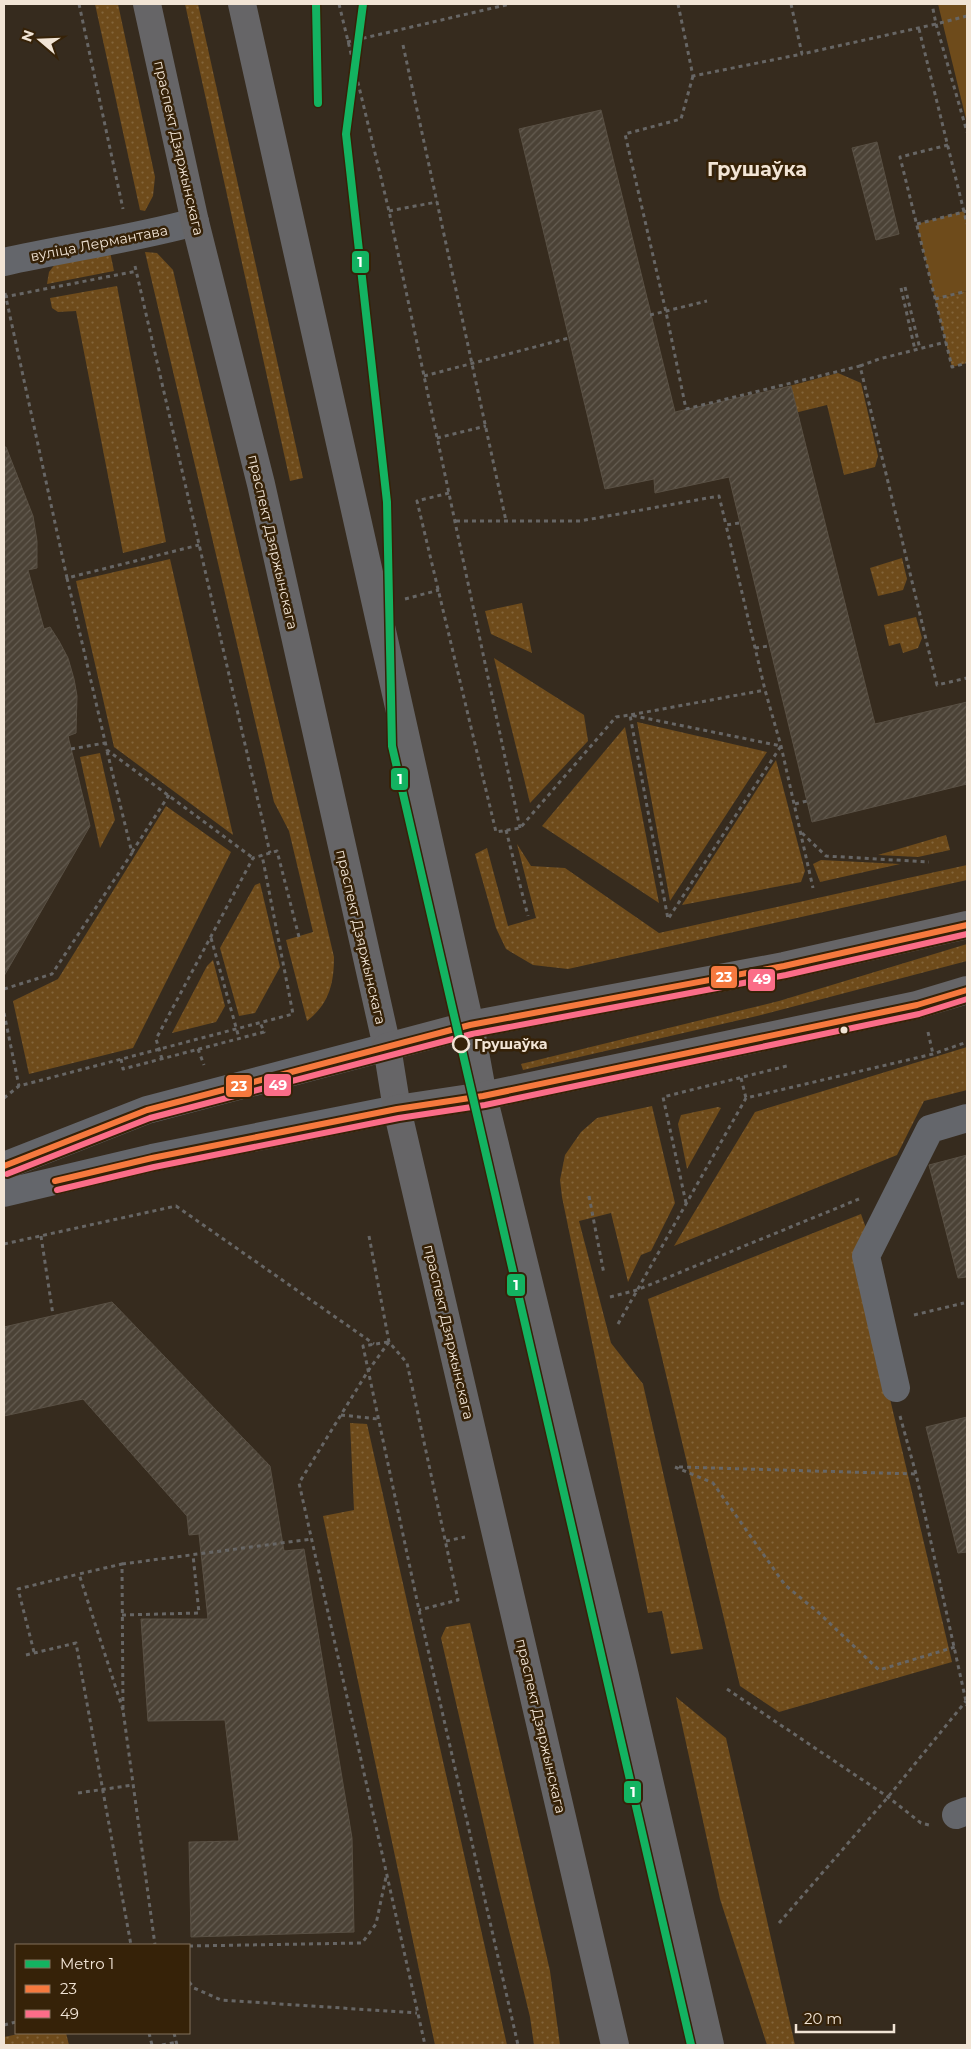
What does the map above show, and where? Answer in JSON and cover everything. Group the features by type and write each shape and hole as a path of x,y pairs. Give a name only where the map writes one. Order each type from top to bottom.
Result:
{"main road":[{"name":"праспект Дзяржынскага","path":"147,4 195,222 261,484 386,1048 397,1109 615,2045"},
{"path":"242,4 470,1025 484,1096 622,1663 710,2045"},
{"path":"386,1048 470,1025 784,966 967,925"},
{"path":"397,1109 484,1096 917,1005 967,990"}],"street":[{"name":"вуліца Лермантава","path":"4,262 128,236 161,232 195,222"},
{"path":"4,1166 147,1110 386,1048"},
{"path":"4,1193 152,1158 397,1109"},
{"path":"898,1400 866,1256 930,1129 967,1118"}],"path":[{"path":"79,4 128,236 270,853"},
{"path":"339,4 389,211 520,828"},
{"path":"347,42 510,4"},
{"path":"678,4 693,76 681,119 625,134 686,409 860,366 879,359 946,342"},
{"path":"791,4 802,54"},
{"path":"932,4 967,132"},
{"path":"693,76 918,29 967,16"},
{"path":"918,29 966,211 967,224"},
{"path":"403,45 506,521"},
{"path":"948,146 900,157 952,367 967,363"},
{"path":"389,211 437,202"},
{"path":"917,224 966,211"},
{"path":"5,297 137,271"},
{"path":"915,350 903,288 920,349"},
{"path":"5,290 67,578 132,853"},
{"path":"935,299 967,291"},
{"path":"650,316 707,301"},
{"path":"424,376 568,338"},
{"path":"860,366 937,685 967,678"},
{"path":"437,438 486,426"},
{"path":"449,493 417,501 496,832 520,828 616,717 765,690"},
{"path":"456,521 580,521 719,496 765,690 795,804 813,888"},
{"path":"726,525 739,523"},
{"path":"67,578 199,545"},
{"path":"755,648 769,646"},
{"path":"630,715 668,919 781,746"},
{"path":"630,715 781,746"},
{"path":"72,749 105,743"},
{"path":"107,750 253,858"},
{"path":"4,988 52,974 168,796"},
{"path":"795,804 807,801"},
{"path":"506,830 528,916"},
{"path":"801,832 826,856 929,862"},
{"path":"162,1059 156,1039 253,858 277,851 299,937"},
{"path":"4,1098 19,1086 293,1014 262,855"},
{"path":"211,937 239,1038"},
{"path":"4,1013 19,1086"},
{"path":"121,1059 123,1069 264,1032 260,1022"},
{"path":"928,1031 933,1054"},
{"path":"746,1098 933,1054 967,1042"},
{"path":"618,1324 746,1098 741,1078"},
{"path":"663,1097 687,1203"},
{"path":"610,1297 637,1290 886,1188 899,1190"},
{"path":"589,1196 604,1274"},
{"path":"4,1244 176,1206 374,1344"},
{"path":"41,1236 52,1315"},
{"path":"369,1236 388,1342 407,1364 458,1600 419,1610"},
{"path":"914,1314 964,1303"},
{"path":"388,1342 363,1346 419,1610 518,2045"},
{"path":"388,1342 299,1483 425,2045"},
{"path":"898,1400 967,1706"},
{"path":"341,1415 378,1419"},
{"path":"916,1474 676,1467 713,1483 785,1585 819,1613 879,1670 955,1647"},
{"path":"34,1652 18,1589 122,1564 312,1539"},
{"path":"122,1615 199,1613 193,1555"},
{"path":"122,1564 123,1710 155,1944"},
{"path":"79,1574 123,1710"},
{"path":"26,1655 76,1643 131,1944"},
{"path":"727,1689 888,1797 920,1823 930,1826"},
{"path":"779,1923 888,1797 966,1701"},
{"path":"78,1793 101,1788 133,1785"},
{"path":"190,1946 362,1943 376,1924 387,1875"},
{"path":"190,1983 207,1994 221,2000 417,2013"},
{"path":"162,2045 177,2044"}],"shaded area":[{"path":"95,4 118,4 155,177 153,196 145,211 140,210"},
{"path":"185,4 198,4 303,478 290,481"},
{"path":"938,4 967,4 967,123"},
{"path":"964,211 967,224 967,291 935,299 917,224"},
{"path":"109,247 114,271 47,284 49,272 56,263"},
{"path":"145,252 157,253 173,270 334,957 333,976 329,993 320,1008 307,1021 286,940 313,932 289,831 274,802"},
{"path":"117,286 166,542 123,553 76,311 58,312 52,308 50,298"},
{"path":"967,291 967,363 952,367 935,299"},
{"path":"838,373 861,383 878,456 875,467 844,475 827,405 766,420 759,394"},
{"path":"902,558 907,579 903,590 878,596 870,568"},
{"path":"170,559 233,835 114,747 76,581"},
{"path":"522,603 532,653 491,634 485,611"},
{"path":"916,617 922,638 918,648 903,653 900,643 889,646 884,625"},
{"path":"494,658 584,715 588,741 530,803"},
{"path":"637,722 767,752 670,901"},
{"path":"625,727 659,903 542,826"},
{"path":"100,753 115,820 100,848 80,757"},
{"path":"776,760 805,871 801,882 682,905"},
{"path":"166,806 231,852 133,1048 29,1074 13,1001 58,979"},
{"path":"946,835 950,850 918,857 878,855"},
{"path":"517,844 531,866 565,868 659,933 967,865 967,880 568,969 533,965 506,949 496,928 475,854 487,848 508,926 536,918"},
{"path":"821,860 900,864 820,882 813,864"},
{"path":"260,883 280,967 255,1013 239,1016 220,948 255,885"},
{"path":"967,944 967,961 757,1016 523,1070 521,1064 779,1001"},
{"path":"213,960 225,1006 216,1022 172,1033 207,966"},
{"path":"967,1047 967,1090 924,1101 897,1155 674,1246 755,1112"},
{"path":"652,1106 675,1203 651,1251 641,1255 628,1282 611,1213 579,1221 611,1343 643,1384 703,1649 671,1654 662,1611 648,1613 560,1180 565,1155 581,1132 597,1118"},
{"path":"718,1107 721,1108 687,1169 678,1124 681,1115"},
{"path":"861,1214 867,1231 855,1250 952,1662 779,1712 740,1686 648,1299"},
{"path":"350,1423 367,1424 507,2045 435,2045 323,1516 354,1510"},
{"path":"470,1623 550,1971 560,2045 534,2045 530,2017 441,1638 446,1627"},
{"path":"676,1697 726,1738 795,2045 767,2045 720,1899"},
{"path":"18,2034 66,2034 69,2045 5,2045 4,2037"}],"building":[{"path":"601,110 675,412 791,386 875,724 967,702 967,784 812,822 729,477 655,493 654,479 605,489 519,129"},
{"path":"877,142 899,234 876,240 852,148"},
{"path":"4,447 6,447 33,516 37,541 37,568 28,570 44,629 50,627 59,641 68,658 74,679 77,696 76,733 68,736 90,826 4,976"},
{"path":"967,1155 967,1277 958,1278 929,1165"},
{"path":"112,1302 270,1466 284,1551 304,1549 352,1838 354,1932 191,1937 189,1842 239,1841 225,1720 148,1721 141,1619 208,1619 199,1534 189,1535 187,1516 83,1399 4,1416 4,1327"},
{"path":"967,1417 967,1552 958,1553 926,1427"}],"metro line":[{"name":"1","path":"316,4 318,103"},
{"name":"1","path":"363,4 346,134 387,502 392,746 691,2045"}],"transit line":[{"name":"23","path":"4,1166 147,1110 470,1025 784,966 967,925"},
{"name":"49","path":"7,1174 150,1118 472,1034 786,975 967,934"},
{"name":"23","path":"55,1181 152,1158 397,1109 483,1096 917,1005 967,990"},
{"name":"49","path":"57,1190 154,1167 399,1118 485,1105 919,1014 967,999"}],"place":[{"name":"Грушаўка","path":"461,1044"}],"district":[{"name":"Грушаўка","path":"757,169"}]}
